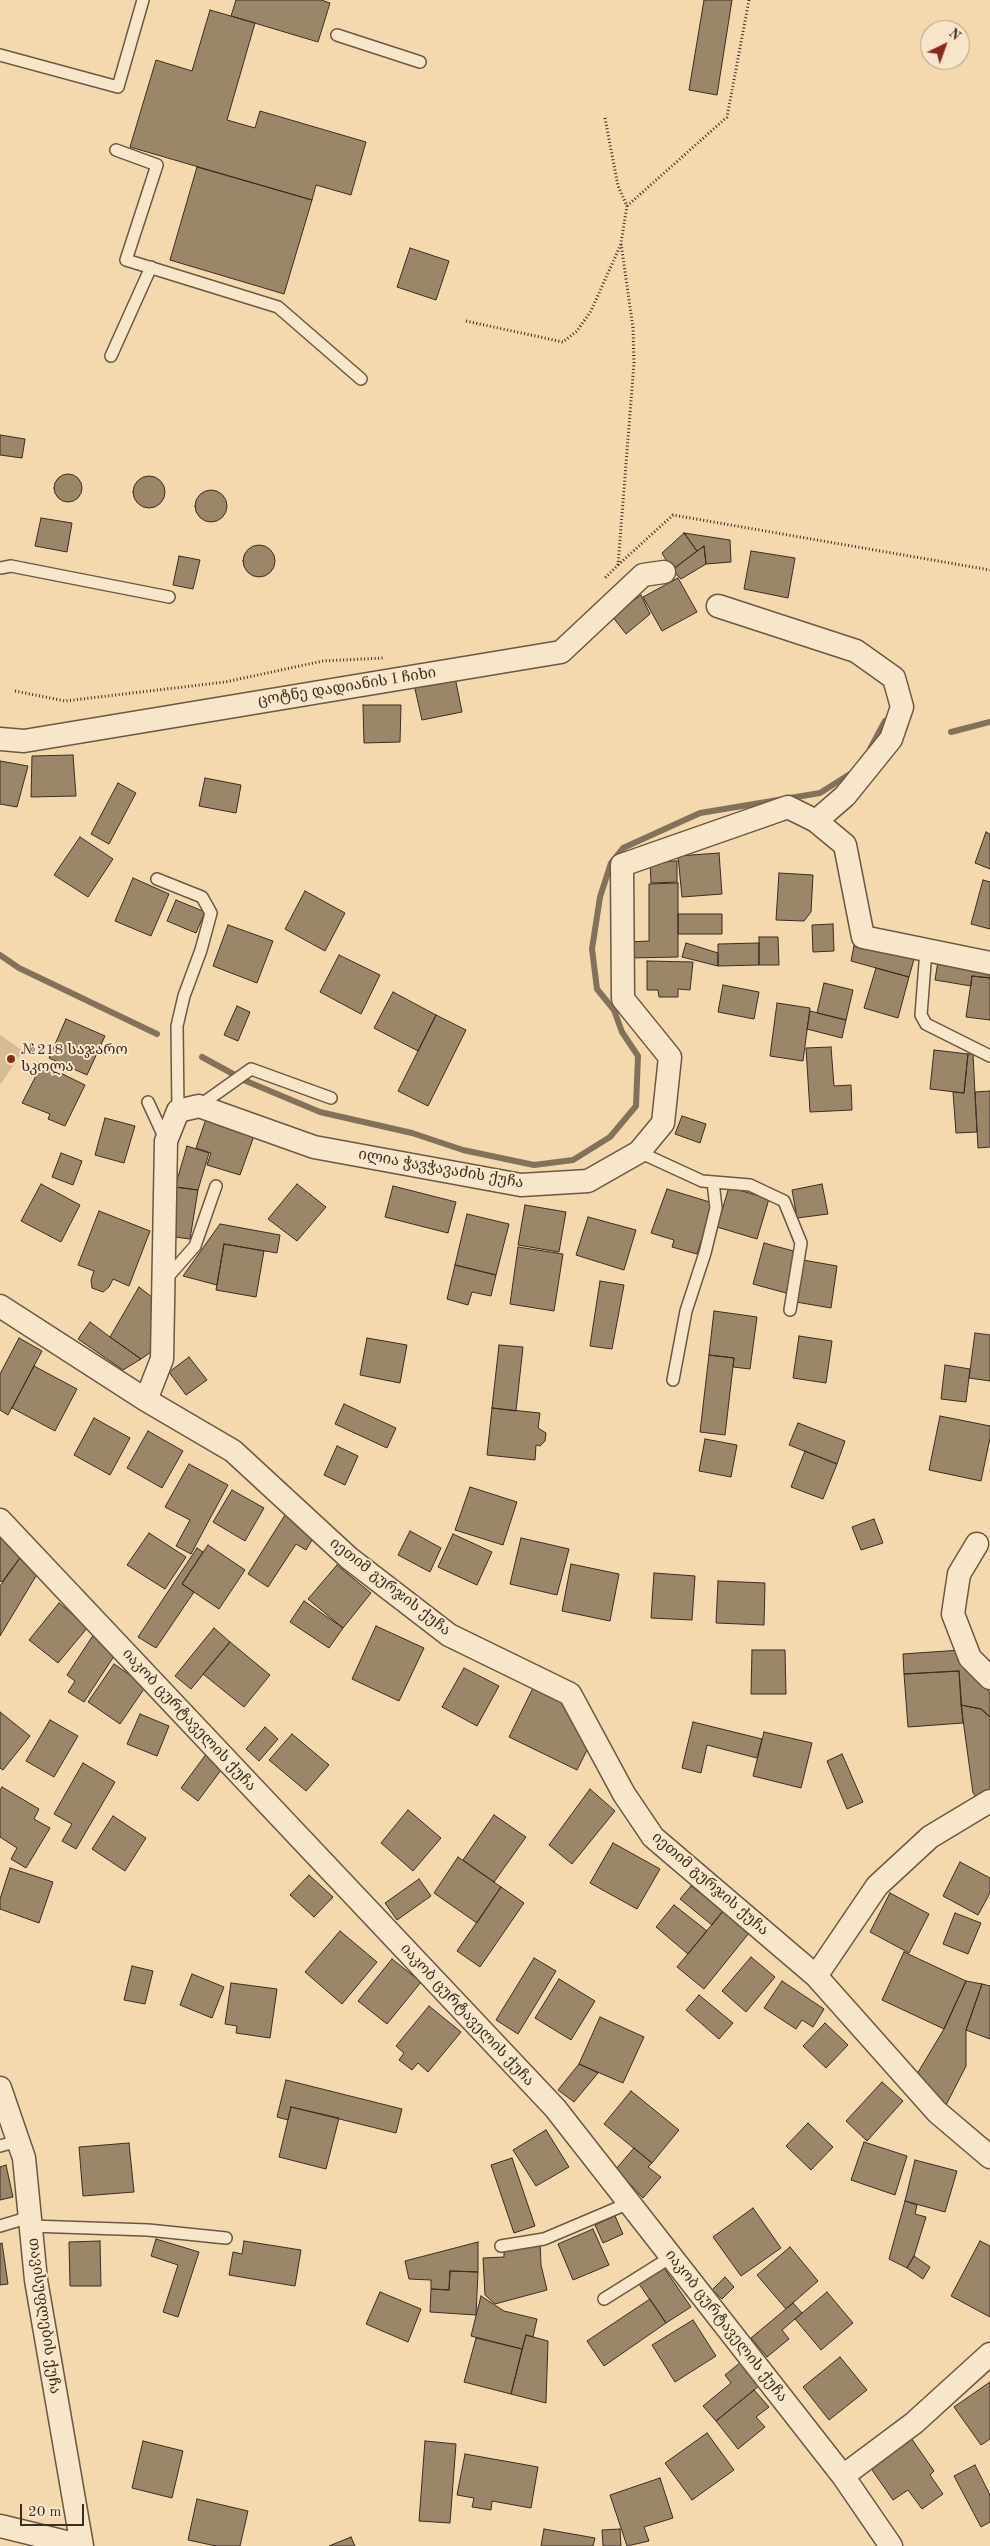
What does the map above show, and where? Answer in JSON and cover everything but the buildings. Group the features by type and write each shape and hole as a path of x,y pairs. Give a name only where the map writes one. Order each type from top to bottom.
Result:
{"street":[{"name":"ცოტნე დადიანის I ჩიხი","path":"0,739 24,741 561,652 643,575 664,572"},
{"path":"718,606 856,651 894,678 902,706 891,739 845,796 816,821"},
{"name":"ილია ჭავჭავაძის ქუჩა","path":"188,1108 314,1147 521,1185 588,1181 639,1152 663,1123 670,1057 623,999 622,865 788,808 816,821 845,845 863,936 990,963"},
{"path":"146,1400 162,1359 166,1141 188,1108"},
{"name":"იეთიმ გურჯის ქუჩა","path":"0,1306 146,1400 233,1451 349,1558 450,1635 570,1694 624,1794 653,1836 816,1976 937,2112 990,2157"},
{"name":"იაკობ ცურტაველის ქუჩა","path":"0,1520 555,2108 844,2476 891,2546"},
{"path":"977,1544 959,1574 953,1614 970,1658 990,1678"},
{"path":"816,1976 876,1886 930,1837 990,1800"},
{"name":"თავისუფლების ქუჩა","path":"0,2088 9,2143 24,2158 36,2280 82,2546"},
{"path":"844,2476 914,2423 990,2354"},
{"path":"0,2526 82,2546"}],"lane":[{"path":"0,55 118,87 142,0"},
{"path":"337,35 420,62"},
{"path":"116,150 157,165 126,260 278,307 361,379"},
{"path":"111,356 151,267"},
{"path":"0,568 11,566 169,597"},
{"path":"157,879 202,897 211,914 201,950 184,996 177,1026 188,1108 251,1069 331,1098"},
{"path":"926,950 921,1015 926,1024 990,1056"},
{"path":"148,1102 166,1141"},
{"path":"639,1152 702,1180 750,1185 784,1201 801,1244 790,1310"},
{"path":"673,1380 686,1311 705,1253 716,1208 713,1182"},
{"path":"163,1282 195,1246 216,1186"},
{"path":"501,2246 544,2239 629,2203"},
{"path":"0,2226 31,2221 226,2238"},
{"path":"604,2298 671,2257"}],"path":[{"path":"626,206 727,117 749,0"},
{"path":"605,118 618,186 626,206 621,243 633,328 634,363 618,565"},
{"path":"466,321 563,342 577,331 591,311 621,243"},
{"path":"598,585 673,514 990,570"},
{"path":"14,691 65,701 225,682 323,661 391,657"}],"shaded area":[{"path":"0,1035 23,1051 0,1085"}],"waterway":[{"path":"870,749 885,721"},
{"path":"951,732 990,722"},
{"path":"202,1057 246,1081 320,1112 412,1133 463,1150 534,1165 573,1160 610,1137 636,1106 638,1056 622,1032 614,1010 597,989 592,949 600,897 611,863 623,848 700,813 820,793 850,774"},
{"path":"0,955 19,968 157,1034"}],"place":[{"name":"№218 საჯარო სკოლა","path":"11,1059"}]}
